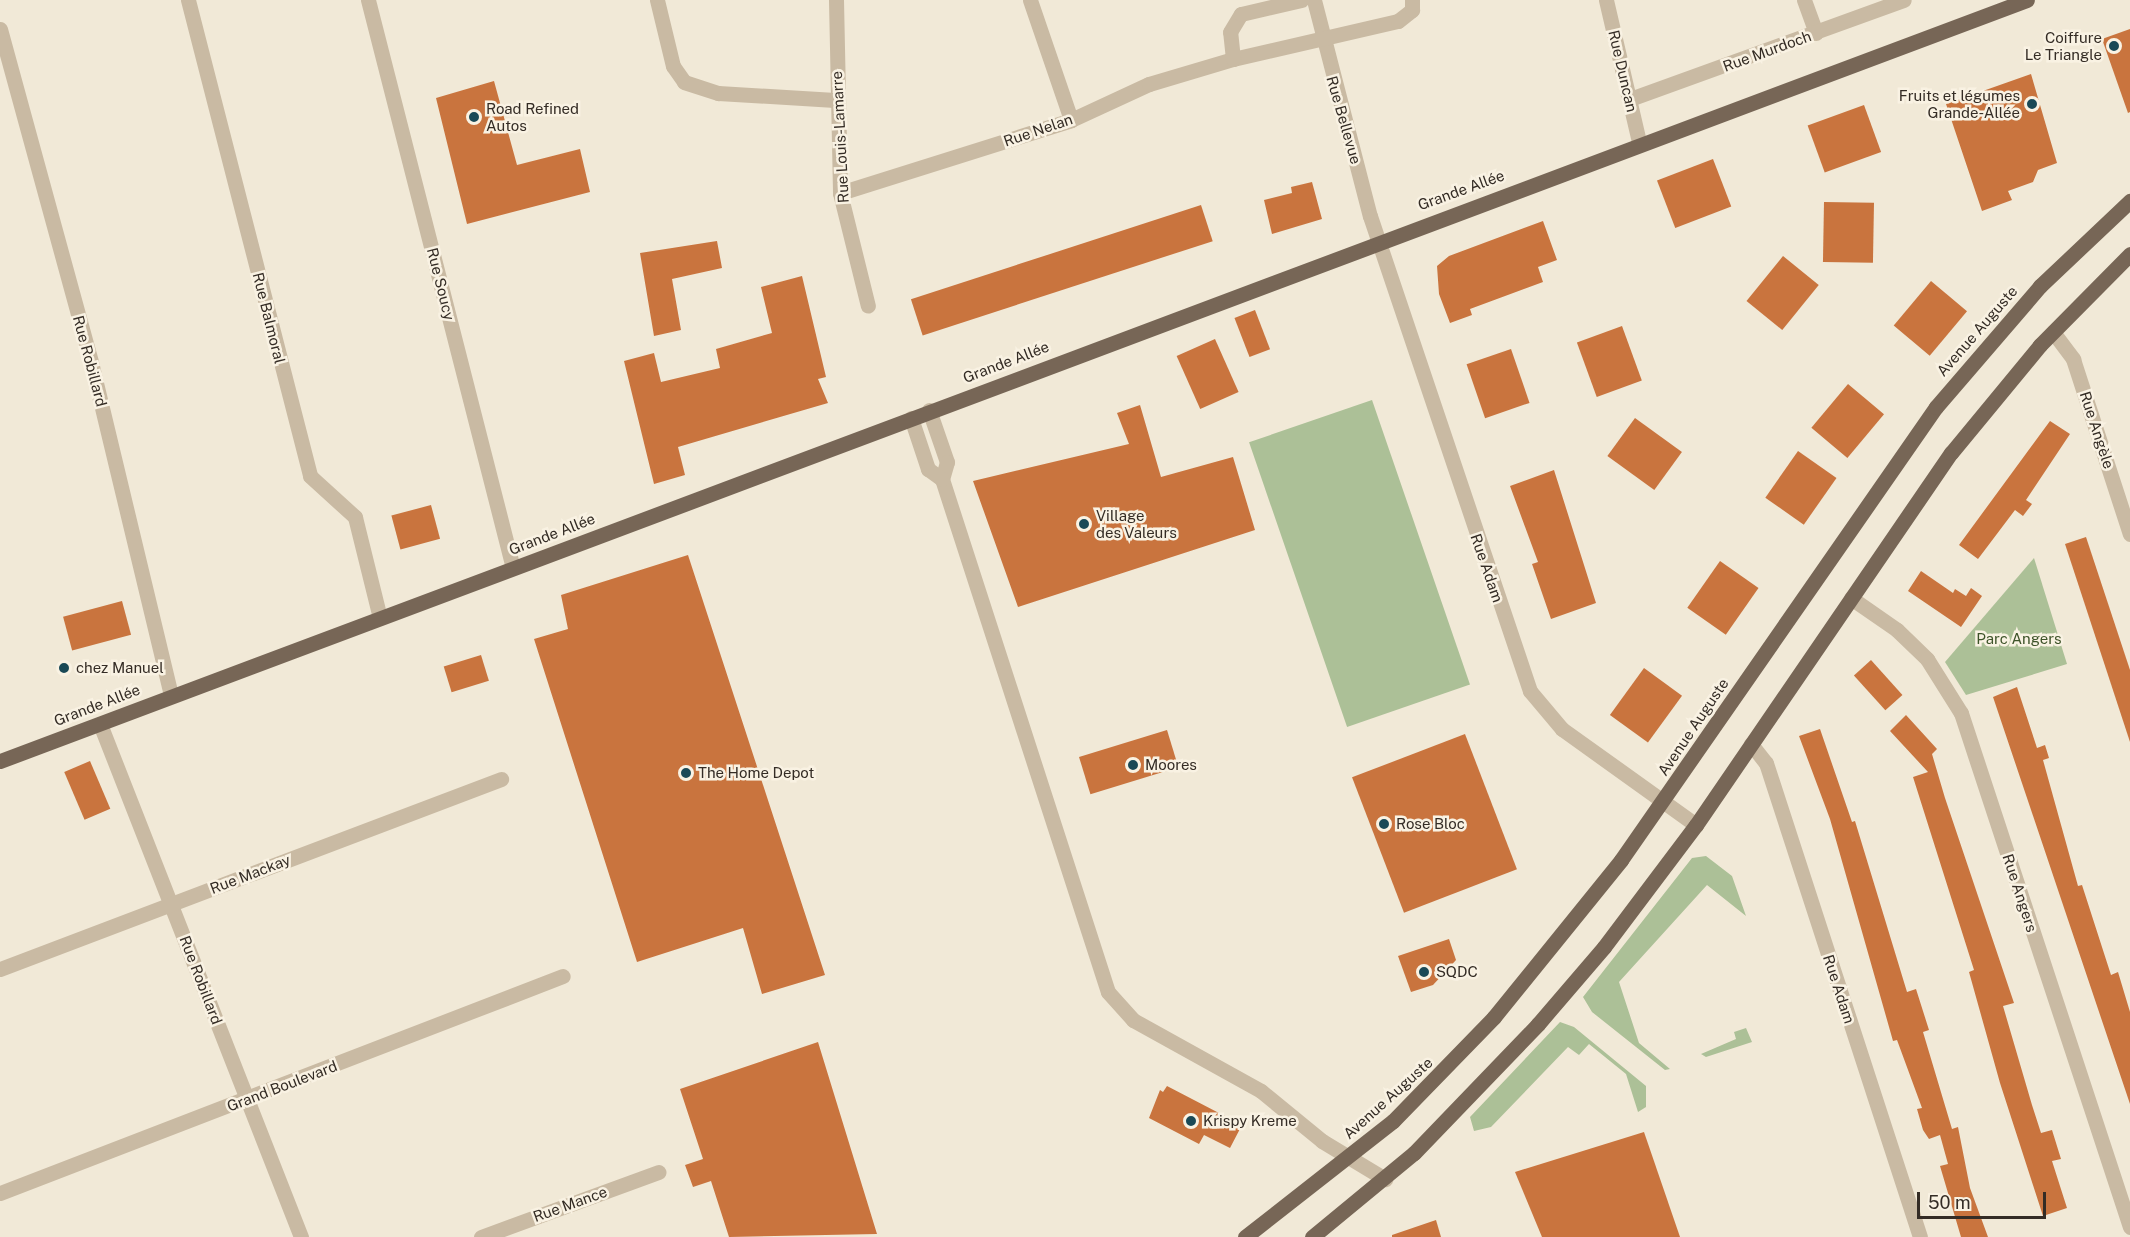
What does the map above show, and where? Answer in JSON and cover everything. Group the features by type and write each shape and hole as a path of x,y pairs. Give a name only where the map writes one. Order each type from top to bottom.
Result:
{"main road":[{"name":"Grande Allée","path":"0,761 1639,142 2026,0"},
{"name":"Avenue Auguste","path":"1245,1237 1394,1120 1472,1043 1595,893 1663,801 1936,407 2040,286 2130,201"},
{"path":"1312,1237 1385,1179 1561,998 1696,825 1951,453 2053,332 2130,254"}],"street":[{"name":"Rue Balmoral","path":"188,0 310,476 355,517 380,618"},
{"name":"Rue Soucy","path":"368,0 513,568"},
{"path":"657,0 673,66 684,82 718,93 835,100"},
{"name":"Rue Louis-Lamarre","path":"837,0 835,100 840,193 868,306"},
{"path":"1030,0 1071,120"},
{"path":"1233,59 1230,32 1240,14 1301,0"},
{"name":"Rue Bellevue","path":"1314,0 1322,42 1379,240"},
{"name":"Rue Nelan","path":"840,193 1071,120 1149,84 1233,59 1322,42 1398,21 1412,10 1412,0"},
{"name":"Rue Duncan","path":"1606,0 1639,142"},
{"path":"1804,0 1816,33"},
{"name":"Rue Murdoch","path":"1630,99 1904,0"},
{"name":"Rue Robillard","path":"0,29 91,362 171,696"},
{"name":"Rue Adam","path":"1379,240 1530,691 1562,729 1696,825"},
{"name":"Rue Angèle","path":"2053,332 2073,358 2130,534"},
{"path":"929,410 946,462 942,479 1108,992 1133,1020 1261,1091 1348,1157 1385,1179"},
{"path":"911,418 928,469 942,479"},
{"name":"Rue Angers","path":"1851,598 1918,648 1943,679 1961,713 2130,1227"},
{"name":"Rue Robillard","path":"100,724 301,1237"},
{"name":"Rue Adam","path":"1751,744 1766,764 1920,1237"},
{"name":"Rue Mackay","path":"0,969 501,779"},
{"name":"Grand Boulevard","path":"0,1193 247,1100 563,976"},
{"name":"Rue Mance","path":"482,1237 659,1172"}],"green space":[{"path":"1372,400 1470,685 1347,727 1249,442"},
{"name":"Parc Angers","path":"2034,558 2067,664 1966,695 1945,662"},
{"path":"1706,856 1732,876 1746,916 1707,885 1619,982 1639,1043 1670,1069 1665,1070 1592,1012 1583,997 1692,858"},
{"path":"1560,1022 1574,1027 1646,1086 1646,1107 1638,1112 1626,1074 1589,1044 1579,1055 1568,1047 1491,1127 1474,1131 1470,1117"},
{"path":"1746,1028 1752,1042 1706,1057 1701,1054 1736,1039 1734,1032"}],"building":[{"path":"2130,29 2130,112 2128,113 2102,39"},
{"path":"2031,74 2057,163 2038,170 2033,182 2008,191 2012,200 1982,211 1946,104"},
{"path":"494,81 517,165 580,149 590,192 467,224 436,98"},
{"path":"1864,105 1881,152 1825,173 1808,126"},
{"path":"1713,159 1731,207 1675,228 1657,181"},
{"path":"1312,182 1322,219 1272,234 1264,200 1292,193 1291,187"},
{"path":"1824,202 1874,203 1873,263 1823,262"},
{"path":"1201,205 1213,241 923,335 911,299"},
{"path":"1543,221 1557,260 1538,267 1543,282 1470,309 1472,315 1450,323 1439,294 1437,266 1449,256"},
{"path":"717,241 722,268 672,279 681,330 654,336 640,253"},
{"path":"1783,256 1819,285 1782,330 1746,301"},
{"path":"802,276 826,377 818,379 828,403 678,447 685,475 654,484 624,361 654,353 661,382 720,368 716,349 772,333 761,287"},
{"path":"1931,281 1967,311 1930,356 1894,325"},
{"path":"1255,310 1270,349 1250,357 1234,318"},
{"path":"1622,326 1642,381 1597,397 1577,342"},
{"path":"1215,339 1239,392 1200,409 1177,356"},
{"path":"1511,349 1530,403 1485,418 1467,364"},
{"path":"1848,384 1884,414 1847,458 1811,428"},
{"path":"1140,405 1161,477 1233,457 1255,530 1018,607 973,481 1129,444 1117,413"},
{"path":"1635,418 1682,452 1654,490 1607,456"},
{"path":"2050,421 2070,434 2026,500 2032,504 2023,516 2015,510 1978,559 1959,545"},
{"path":"1798,451 1837,478 1804,525 1765,498"},
{"path":"1554,470 1596,603 1551,619 1532,564 1538,562 1510,486"},
{"path":"431,505 440,539 400,549 391,516"},
{"path":"2086,537 2130,670 2130,742 2065,544"},
{"path":"688,555 825,975 762,994 743,928 637,962 534,639 568,629 561,595"},
{"path":"1720,561 1759,588 1726,635 1687,608"},
{"path":"1921,571 1953,593 1955,589 1966,596 1971,588 1982,596 1961,627 1908,591"},
{"path":"122,601 131,635 72,651 63,617"},
{"path":"481,655 489,681 452,692 444,666"},
{"path":"1871,660 1902,695 1885,710 1854,675"},
{"path":"1644,668 1682,696 1648,743 1610,715"},
{"path":"2017,687 2037,748 2045,745 2049,758 2043,760 2078,886 2082,885 2111,975 2118,972 2130,1012 2130,1104 1993,697"},
{"path":"1906,715 1937,749 1932,754 1945,798 2014,1003 2003,1006 2032,1105 2041,1133 2052,1130 2061,1159 2052,1161 2067,1208 2043,1216 2000,1083 1969,972 1974,970 1913,777 1928,772 1890,731"},
{"path":"1820,729 1852,822 1855,821 1907,992 1916,989 1929,1030 1923,1032 1952,1129 1958,1127 1970,1188 1988,1237 1961,1237 1940,1166 1948,1164 1940,1135 1929,1139 1923,1130 1917,1109 1922,1108 1897,1040 1893,1041 1830,819 1799,736"},
{"path":"1167,730 1178,767 1090,794 1079,757"},
{"path":"1465,734 1517,869 1404,913 1352,777"},
{"path":"90,761 110,809 85,820 64,772"},
{"name":"SQDC","path":"1449,939 1456,960 1433,985 1411,992 1398,956"},
{"path":"818,1042 877,1234 729,1237 711,1181 693,1187 685,1165 703,1159 680,1089"},
{"path":"1167,1086 1242,1125 1230,1148 1204,1135 1199,1144 1149,1118 1160,1090 1163,1092"},
{"path":"1644,1132 1680,1237 1542,1237 1515,1172"},
{"path":"1436,1220 1441,1237 1392,1237 1392,1235"}],"place":[{"name":"Coiffure Le Triangle","path":"2114,46"},
{"name":"Fruits et légumes Grande-Allée","path":"2032,104"},
{"name":"Road Refined Autos","path":"474,117"},
{"name":"Village des Valeurs","path":"1084,524"},
{"name":"chez Manuel","path":"64,668"},
{"name":"Moores","path":"1133,765"},
{"name":"The Home Depot","path":"686,773"},
{"name":"Rose Bloc","path":"1384,824"},
{"name":"SQDC","path":"1424,972"},
{"name":"Krispy Kreme","path":"1191,1121"}]}
